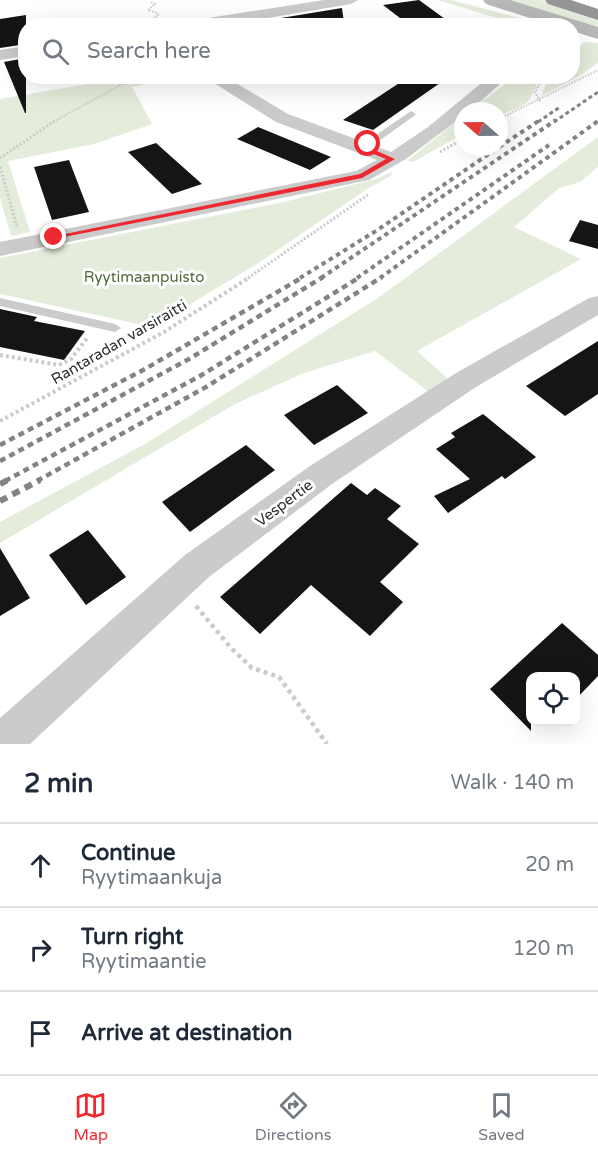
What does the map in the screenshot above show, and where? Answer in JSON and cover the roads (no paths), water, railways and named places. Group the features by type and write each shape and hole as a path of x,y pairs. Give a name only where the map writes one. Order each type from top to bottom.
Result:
{"highway":[{"path":"554,0 598,15"},
{"path":"586,0 598,4"}],"street":[{"path":"239,18 351,0"},
{"path":"492,0 550,18"},
{"path":"580,27 598,33"},
{"path":"0,55 18,52"},
{"path":"225,84 282,118 391,159"},
{"path":"0,249 362,176 419,141 491,84"},
{"name":"Vespertie","path":"1,744 197,566 321,475 466,380 595,309"}],"lane":[{"path":"363,148 411,114"},
{"path":"0,302 115,328"}],"railway":[{"path":"554,122 598,92"},
{"path":"538,122 560,107"},
{"path":"300,278 379,229 540,120"},
{"path":"321,278 556,120"},
{"path":"380,278 598,121"},
{"path":"357,278 549,145"},
{"path":"0,445 145,369 303,277"},
{"path":"0,461 189,359 323,277"},
{"path":"5,481 200,376 360,277"},
{"path":"37,481 206,387 382,277"},
{"path":"0,484 8,480"},
{"path":"0,501 40,480"}],"park label":[{"name":"Ryytimaanpuisto","path":"144,277"}]}
